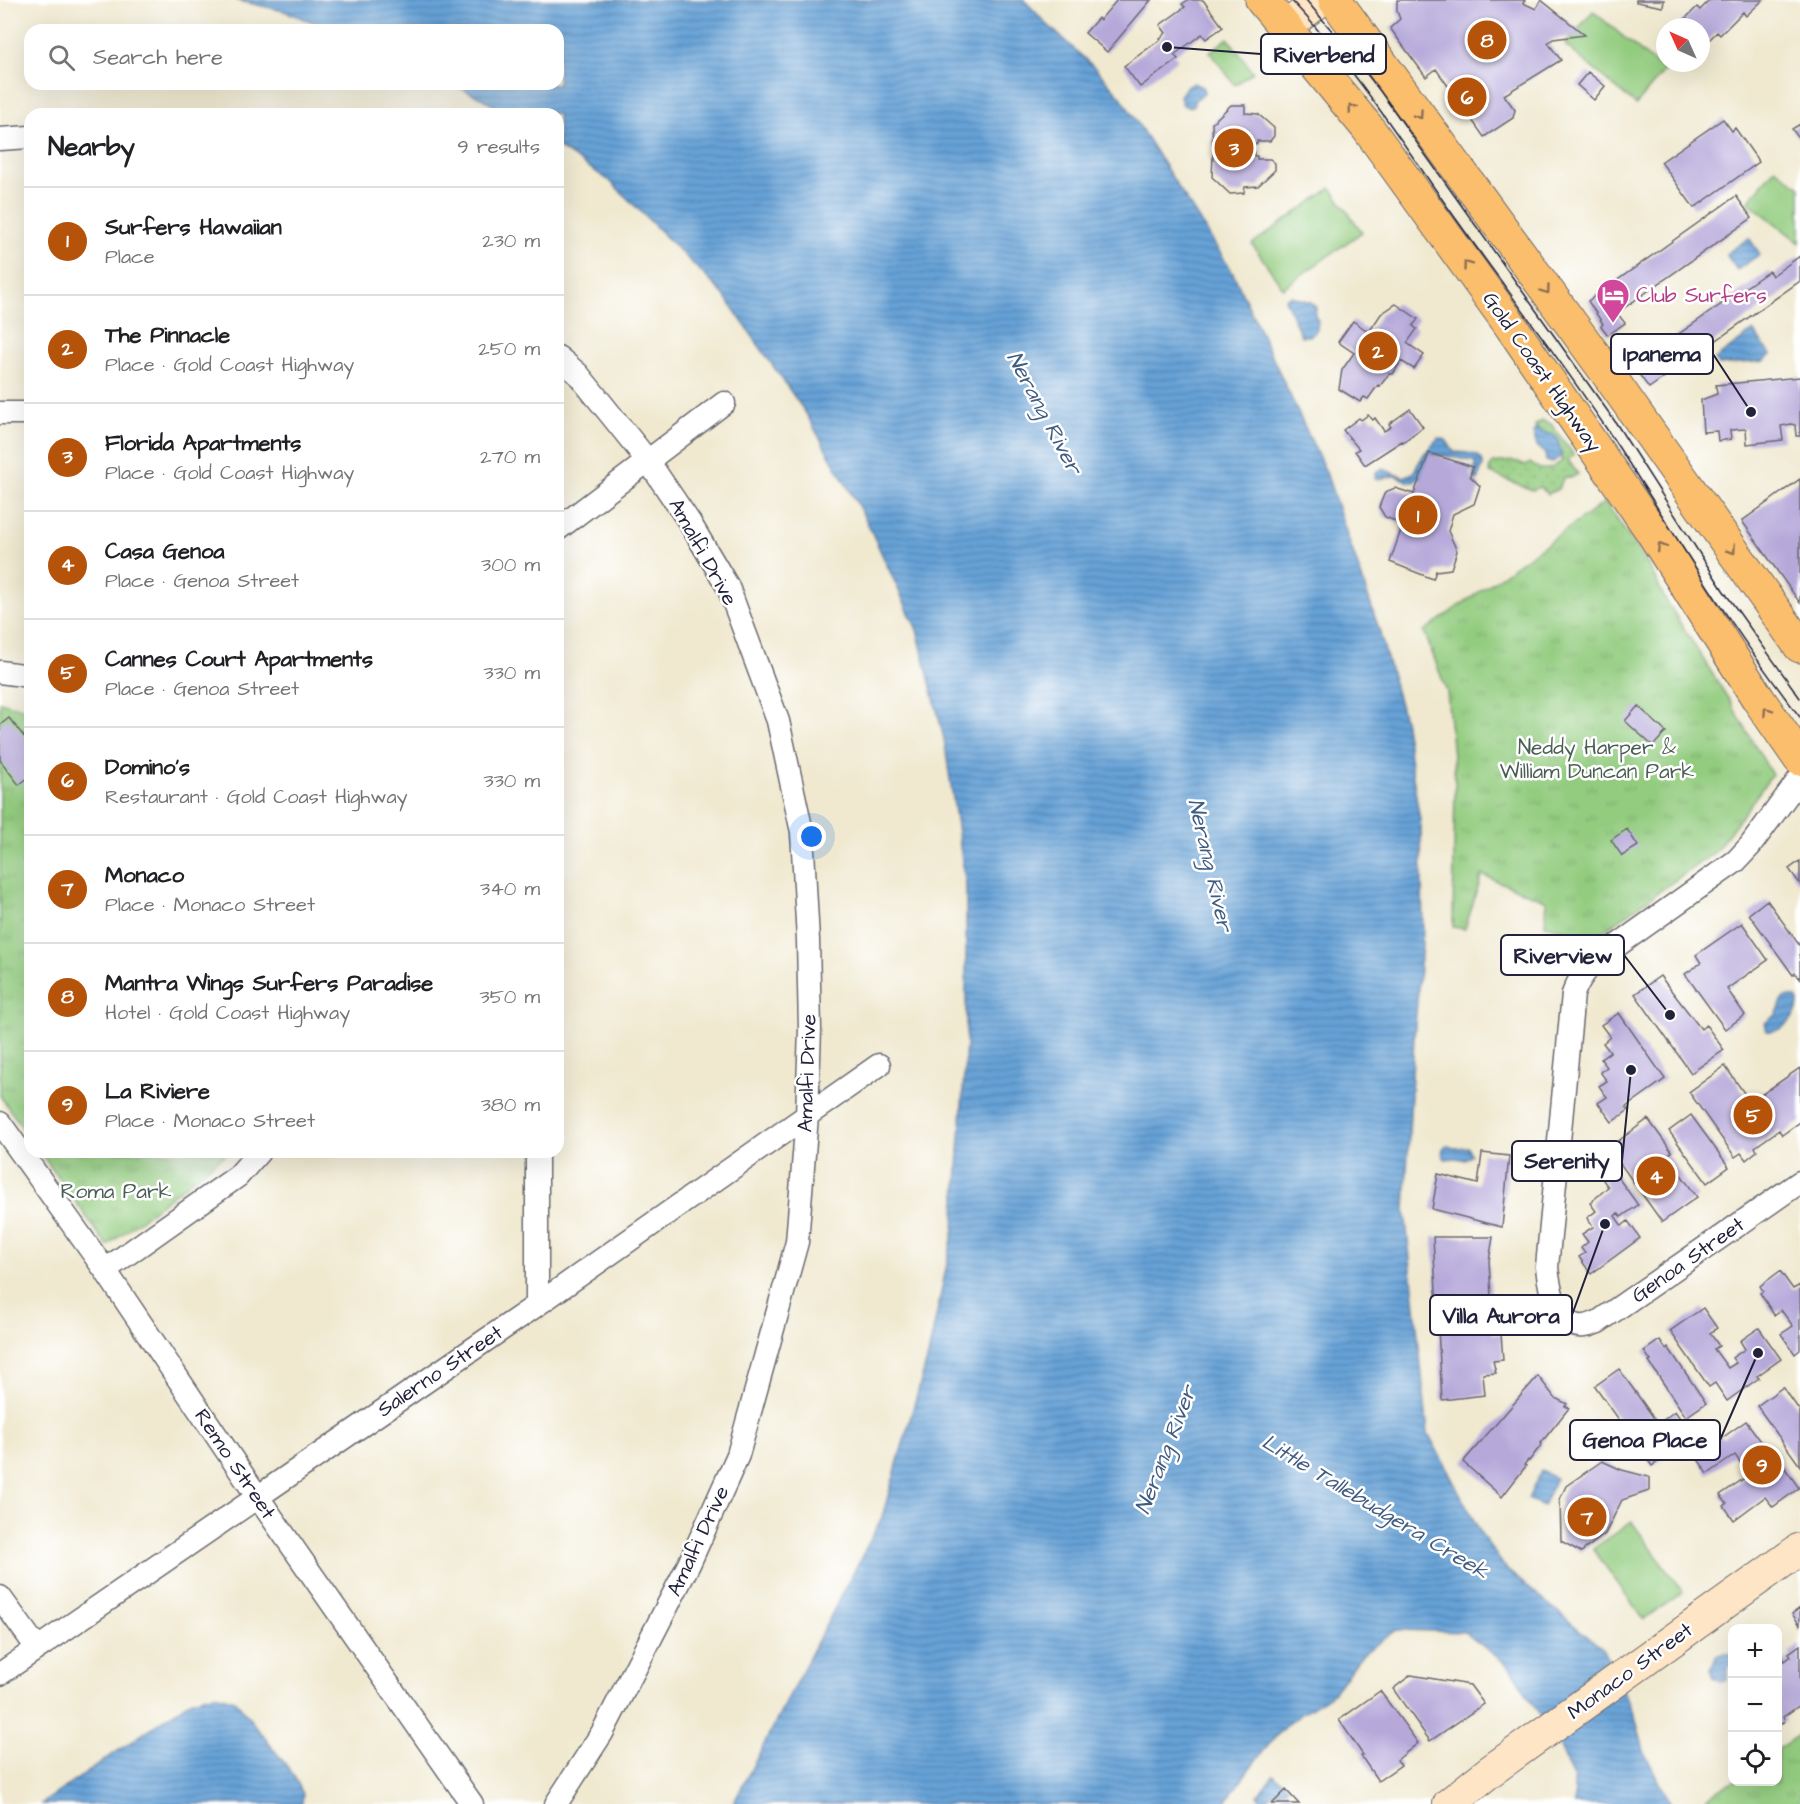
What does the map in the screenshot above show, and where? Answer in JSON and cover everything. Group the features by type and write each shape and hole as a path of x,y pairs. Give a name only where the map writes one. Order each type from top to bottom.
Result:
{"highway":[{"name":"Gold Coast Highway","path":"1262,0 1367,127 1548,378 1653,533 1800,759"},
{"path":"1335,0 1610,377 1800,646"}],"street":[{"path":"1286,27 1320,0"},
{"path":"0,139 24,137"},
{"name":"Amalfi Drive","path":"556,1804 602,1733 689,1564 738,1455 797,1242 807,1116 810,1029 802,832 778,721 728,587 648,461 578,374 564,362"},
{"path":"564,524 724,403"},
{"path":"0,413 24,413"},
{"path":"0,672 24,675"},
{"name":"Genoa Street","path":"1800,778 1750,846 1736,861 1601,957 1578,981 1573,994 1547,1267 1549,1290 1556,1306 1572,1324 1583,1327 1598,1322 1800,1182"},
{"name":"Salerno Street","path":"0,1674 537,1305 879,1065"},
{"name":"Remo Street","path":"0,1123 24,1157"},
{"name":"Remo Street","path":"25,1158 105,1270 256,1496 472,1804"},
{"path":"105,1270 238,1176 254,1158"},
{"path":"537,1158 537,1305"},
{"name":"Monaco Street","path":"1449,1804 1631,1668 1800,1549"},
{"path":"0,1597 37,1648"},
{"name":"Monaco Street","path":"1431,1804 1489,1772"}],"green space":[{"path":"1593,11 1656,64 1656,72 1663,72 1636,105 1565,45"},
{"path":"1228,38 1253,72 1235,85 1210,52"},
{"path":"1775,168 1800,187 1800,243 1748,202"},
{"path":"1331,188 1362,232 1283,288 1252,244"},
{"path":"1542,421 1551,424 1574,455 1568,460 1578,474 1571,478 1564,477 1558,489 1548,494 1540,487 1532,490 1490,473 1489,469 1493,463 1514,461 1526,466 1530,463 1538,468 1546,469 1562,461 1560,457 1562,455 1550,434 1541,431 1535,425"},
{"name":"Neddy Harper & William Duncan Park","path":"1605,502 1649,566 1665,599 1729,700 1772,775 1715,852 1595,937 1545,925 1547,901 1482,875 1465,929 1453,927 1455,779 1447,692 1424,631"},
{"name":"Roma Park","path":"0,702 24,708 24,1130 0,1096"},
{"name":"Roma Park","path":"44,1158 220,1158 107,1246"},
{"path":"1632,1522 1683,1592 1644,1620 1593,1549"},
{"path":"1800,1734 1800,1804 1699,1804 1728,1784 1728,1786 1782,1786 1782,1746"}],"water":[{"path":"235,0 1024,0 1096,69 1121,97 1233,273 1326,472 1378,626 1404,719 1421,827 1423,931 1414,1038 1405,1210 1428,1433 1482,1535 1506,1569 1604,1650 1635,1716 1645,1754 1671,1804 1574,1804 1574,1780 1559,1745 1509,1666 1464,1632 1397,1630 1363,1654 1334,1692 1286,1725 1255,1761 1224,1804 733,1804 882,1517 928,1356 954,1229 966,1043 966,887 944,739 917,630 866,520 805,412 723,294 610,181 564,151 564,108 497,108 465,90 564,90 564,24 318,24 284,11"},
{"path":"1194,83 1203,87 1204,94 1195,100 1193,106 1187,107 1182,104 1180,96 1186,87"},
{"path":"1749,238 1760,254 1737,270 1726,254"},
{"path":"1290,296 1311,302 1316,308 1317,330 1310,336 1301,336 1285,299"},
{"path":"1753,331 1771,355 1764,361 1719,365 1715,359"},
{"path":"1536,428 1557,438 1562,455 1552,463 1546,461 1545,454 1537,446 1533,433"},
{"path":"1438,438 1446,440 1454,452 1472,454 1483,461 1479,479 1476,480 1473,477 1476,464 1473,461 1429,453 1416,481 1410,482 1394,476 1375,478 1376,472 1382,469 1404,477 1413,473 1424,454"},
{"path":"1789,996 1798,1001 1793,1018 1784,1027 1767,1031 1765,1023 1776,1015 1783,999"},
{"path":"1444,1147 1468,1147 1471,1155 1465,1160 1445,1159 1442,1152"},
{"path":"1541,1471 1556,1478 1543,1506 1528,1499"},
{"path":"1728,1653 1727,1680 1722,1682 1714,1678 1711,1669 1716,1656"},
{"path":"215,1694 235,1700 293,1774 303,1794 302,1804 41,1804 192,1700"},
{"path":"1274,1774 1287,1788 1261,1801 1258,1795"}],"building":[{"path":"1117,0 1151,0 1107,52 1085,33"},
{"path":"1188,0 1203,0 1223,27 1206,39 1202,34 1174,55 1178,59 1140,87 1124,66 1161,39 1166,33 1160,25 1185,7 1182,4"},
{"path":"1397,0 1525,0 1523,3 1536,9 1541,0 1585,35 1553,39 1548,43 1561,60 1504,95 1515,110 1513,118 1484,137 1436,69 1426,77 1390,28 1400,19"},
{"path":"1636,0 1664,0 1663,7 1636,2"},
{"path":"1710,0 1763,0 1746,16 1743,12 1720,35 1717,32 1710,39 1710,18 1686,18 1697,7 1700,10"},
{"path":"1588,72 1605,86 1594,100 1577,85"},
{"path":"1231,105 1245,105 1245,113 1258,114 1274,128 1274,136 1270,141 1257,141 1257,144 1253,144 1254,156 1257,156 1257,159 1270,159 1275,163 1275,170 1258,186 1245,187 1244,193 1230,194 1212,177 1213,155 1217,150 1213,146 1212,123"},
{"path":"1723,119 1732,131 1735,128 1759,162 1694,208 1661,162"},
{"path":"1800,124 1800,140 1792,129"},
{"path":"1736,196 1752,218 1617,313 1625,323 1608,335 1588,301"},
{"path":"1800,256 1800,281 1649,388 1633,366 1769,271 1772,276"},
{"path":"1396,304 1418,319 1413,326 1417,329 1407,343 1424,355 1414,369 1401,361 1393,374 1389,374 1380,386 1378,385 1368,399 1364,397 1360,402 1339,389 1342,370 1354,353 1338,342 1353,321 1369,332 1381,314"},
{"path":"1800,377 1800,436 1796,436 1795,425 1791,424 1781,426 1783,440 1747,444 1746,429 1730,430 1731,439 1718,441 1717,431 1703,432 1701,400 1717,394 1716,385"},
{"path":"1410,409 1423,427 1365,465 1355,451 1359,449 1343,430 1359,418 1361,420 1368,415 1373,420 1375,418 1384,431 1391,427 1389,424"},
{"path":"1429,453 1473,467 1470,476 1480,486 1474,504 1453,514 1448,531 1457,551 1451,569 1436,571 1433,579 1390,562 1403,524 1385,517 1379,507 1385,492 1395,488 1414,494"},
{"path":"1800,479 1800,603 1742,521"},
{"path":"1638,706 1666,732 1653,746 1625,721"},
{"path":"9,718 24,737 24,781 19,785 0,760 0,725"},
{"path":"1627,829 1638,846 1622,856 1611,840"},
{"path":"1800,861 1800,884 1789,869"},
{"path":"1767,900 1800,946 1800,979 1795,973 1793,975 1749,914"},
{"path":"1742,923 1768,960 1727,989 1745,1015 1725,1029 1685,974 1701,963 1696,955"},
{"path":"1660,976 1701,1029 1706,1025 1724,1050 1691,1073 1635,994"},
{"path":"1619,1013 1665,1079 1626,1107 1629,1110 1612,1122 1598,1103 1607,1097 1599,1086 1607,1081 1600,1072 1607,1067 1601,1059 1610,1052 1603,1043 1610,1037 1601,1025"},
{"path":"1725,1066 1754,1107 1761,1101 1758,1097 1800,1068 1800,1122 1782,1135 1779,1130 1755,1147 1757,1151 1746,1160 1741,1153 1735,1157 1689,1092"},
{"path":"1691,1115 1729,1167 1707,1183 1669,1131"},
{"path":"1648,1119 1672,1152 1667,1155 1697,1197 1662,1222 1609,1148"},
{"path":"1482,1153 1509,1156 1502,1227 1432,1209 1438,1174 1478,1184"},
{"path":"1614,1172 1638,1205 1621,1217 1618,1213 1615,1216 1622,1226 1628,1221 1640,1238 1591,1274 1579,1257 1585,1253 1581,1248 1588,1242 1582,1234 1593,1227 1587,1218 1596,1211 1590,1203 1608,1187 1603,1180"},
{"path":"1433,1237 1493,1237 1489,1261 1493,1334 1501,1334 1503,1360 1493,1361 1496,1373 1483,1374 1485,1395 1442,1400"},
{"path":"1780,1271 1793,1289 1800,1285 1800,1350 1795,1354 1781,1334 1793,1326 1781,1310 1774,1315 1760,1293 1763,1291 1760,1286"},
{"path":"1703,1308 1717,1328 1710,1333 1719,1346 1714,1349 1728,1368 1736,1363 1732,1358 1745,1349 1740,1341 1759,1328 1781,1359 1727,1401 1715,1383 1709,1387 1670,1331"},
{"path":"1660,1340 1666,1349 1668,1347 1706,1403 1686,1417 1644,1351"},
{"path":"1619,1369 1658,1424 1675,1411 1693,1437 1652,1466 1595,1386"},
{"path":"1538,1376 1555,1398 1567,1404 1565,1406 1569,1408 1502,1497 1463,1462"},
{"path":"1783,1387 1800,1411 1800,1466 1757,1406"},
{"path":"1746,1421 1769,1452 1772,1450 1799,1488 1773,1507 1765,1497 1734,1520 1724,1506 1727,1504 1720,1495 1749,1475 1735,1455 1708,1474 1693,1452 1719,1434 1722,1438"},
{"path":"1602,1461 1622,1470 1649,1477 1649,1491 1622,1500 1605,1534 1581,1552 1561,1541 1560,1499 1566,1486"},
{"path":"1800,1608 1800,1625 1792,1614"},
{"path":"1800,1645 1800,1705 1783,1717 1785,1721 1782,1723 1782,1656 1785,1661 1791,1656 1789,1653"},
{"path":"1411,1675 1470,1685 1484,1704 1430,1741 1393,1689"},
{"path":"1380,1691 1418,1743 1397,1760 1401,1765 1378,1781 1339,1720"},
{"path":"1286,1790 1299,1804 1272,1804"}],"tram line":[{"path":"1291,0 1333,48 1371,98 1464,231 1568,373 1725,612 1800,717"},
{"path":"1306,0 1380,91 1614,420 1723,590 1800,698"}],"place":[{"name":"Mantra Wings Surfers Paradise","path":"1487,40"},
{"name":"Riverbend","path":"1167,47"},
{"name":"Domino's","path":"1467,97"},
{"name":"Florida Apartments","path":"1234,148"},
{"name":"Club Surfers","path":"1613,324"},
{"name":"The Pinnacle","path":"1378,351"},
{"name":"Ipanema","path":"1751,412"},
{"name":"Surfers Hawaiian","path":"1418,515"},
{"name":"Riverview","path":"1670,1015"},
{"name":"Serenity","path":"1631,1070"},
{"name":"Cannes Court Apartments","path":"1753,1115"},
{"name":"Casa Genoa","path":"1656,1176"},
{"name":"Villa Aurora","path":"1605,1224"},
{"name":"Genoa Place","path":"1758,1353"},
{"name":"La Riviere","path":"1762,1465"},
{"name":"Monaco","path":"1587,1517"}],"water label":[{"name":"Nerang River","path":"1044,413"},
{"name":"Nerang River","path":"1210,865"},
{"name":"Nerang River","path":"1166,1450"},
{"name":"Little Tallebudgera Creek","path":"1375,1507"}]}
